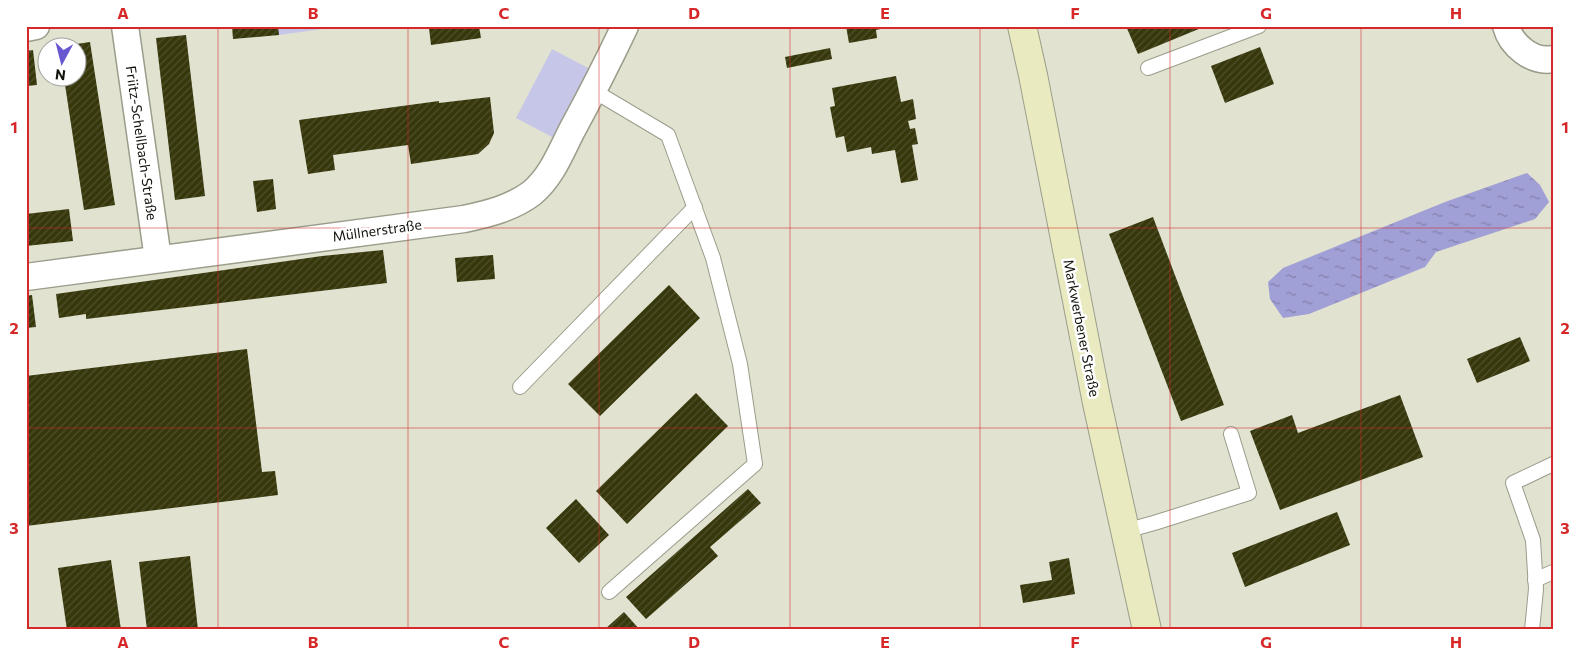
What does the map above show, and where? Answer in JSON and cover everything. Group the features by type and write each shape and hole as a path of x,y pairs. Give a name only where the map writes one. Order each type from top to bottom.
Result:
{"main road":[{"name":"Markwerbener Straße","path":"1022,26 1093,385 1147,630"}],"street":[{"path":"26,28 36,26"},
{"name":"Friitz-Schellbach-Straße","path":"125,26 158,260"},
{"name":"Müllnerstraße","path":"26,277 464,219 491,213 513,204 531,193 548,177 594,91 625,26"},
{"path":"1506,26 1508,37 1525,54 1547,60 1553,59"}],"lane":[{"path":"1148,68 1259,26"},
{"path":"594,91 668,135 714,258 740,364 755,464 609,592"},
{"path":"520,387 695,207"},
{"path":"1125,531 1249,494 1231,434"},
{"path":"1532,630 1535,580 1533,540 1514,483 1553,464"},
{"path":"1535,580 1553,572"}],"shaded area":[{"path":"232,26 344,26 279,35"},
{"path":"552,49 590,69 554,138 516,118"}],"water":[{"path":"1527,173 1540,185 1549,202 1535,219 1436,252 1425,267 1309,314 1283,318 1270,299 1268,282 1283,268 1445,202"}],"building":[{"path":"232,26 278,26 279,35 233,39"},
{"path":"440,26 479,26 481,38 431,45 429,28"},
{"path":"846,26 890,27 876,30 877,38 849,43"},
{"path":"1126,26 1206,26 1138,54"},
{"path":"186,35 205,196 175,200 156,38"},
{"path":"88,42 90,42 115,205 84,210 66,88 88,88"},
{"path":"1260,47 1274,84 1225,103 1211,66"},
{"path":"830,48 832,59 787,68 785,57"},
{"path":"33,50 37,85 26,86 26,51"},
{"path":"896,76 901,102 913,99 916,119 908,121 910,129 915,128 918,144 912,145 918,180 901,183 895,150 872,154 871,147 847,152 844,136 836,138 830,107 835,106 832,88"},
{"path":"490,97 494,133 489,144 478,154 411,164 408,145 333,155 335,170 308,174 299,120 439,101 439,103"},
{"path":"273,179 276,209 257,212 253,181"},
{"path":"69,209 73,241 26,246 26,214"},
{"path":"1153,217 1224,405 1181,421 1109,234"},
{"path":"383,250 387,283 86,319 86,314 59,318 56,294 322,256"},
{"path":"493,255 495,279 457,282 455,258"},
{"path":"669,285 700,318 600,416 568,384"},
{"path":"32,295 36,327 26,328 26,296"},
{"path":"1520,337 1530,361 1477,383 1467,359"},
{"path":"247,349 262,472 275,471 278,495 26,526 26,376"},
{"path":"696,393 728,426 627,524 596,491"},
{"path":"1400,395 1423,457 1280,510 1250,431 1292,415 1298,433"},
{"path":"748,489 761,503 710,547 718,556 646,619 626,597"},
{"path":"576,499 609,535 579,563 546,528"},
{"path":"1337,512 1350,545 1245,587 1232,553"},
{"path":"190,556 198,630 147,630 139,562"},
{"path":"1069,558 1075,594 1023,603 1020,585 1052,580 1049,562"},
{"path":"111,560 121,630 67,630 58,568"},
{"path":"624,612 640,630 604,630"}]}
